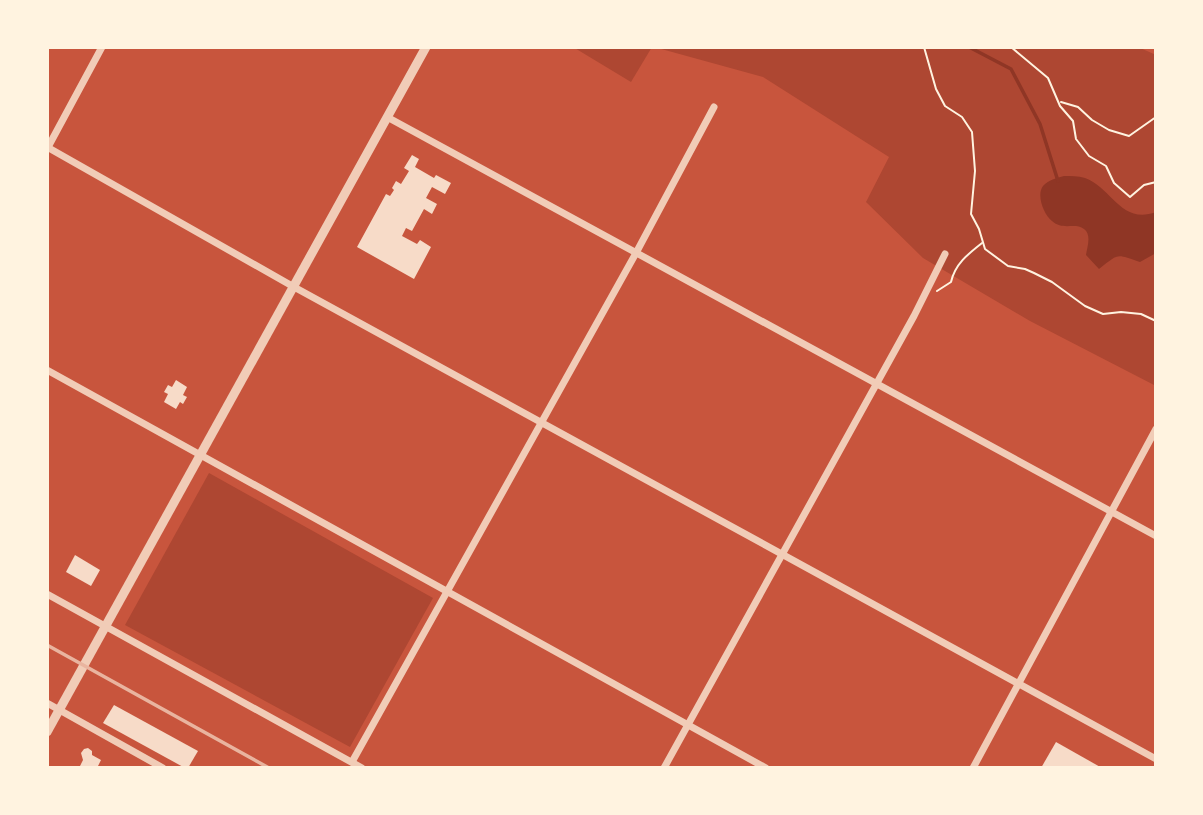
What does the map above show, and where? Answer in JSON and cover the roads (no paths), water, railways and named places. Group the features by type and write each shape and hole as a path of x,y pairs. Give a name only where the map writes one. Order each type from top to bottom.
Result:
{"street":[{"path":"102,47 47,148 294,287 1156,759"},
{"path":"47,732 426,47"},
{"path":"352,762 636,253 714,107"},
{"path":"387,117 1156,536"},
{"path":"664,768 914,316 945,254"},
{"path":"47,370 766,768"},
{"path":"973,768 1156,429"},
{"path":"47,594 362,768"},
{"path":"47,703 163,768"}],"waterway":[{"path":"969,47 1011,69 1040,124 1058,181"}],"railway":[{"path":"47,645 269,768"}]}
